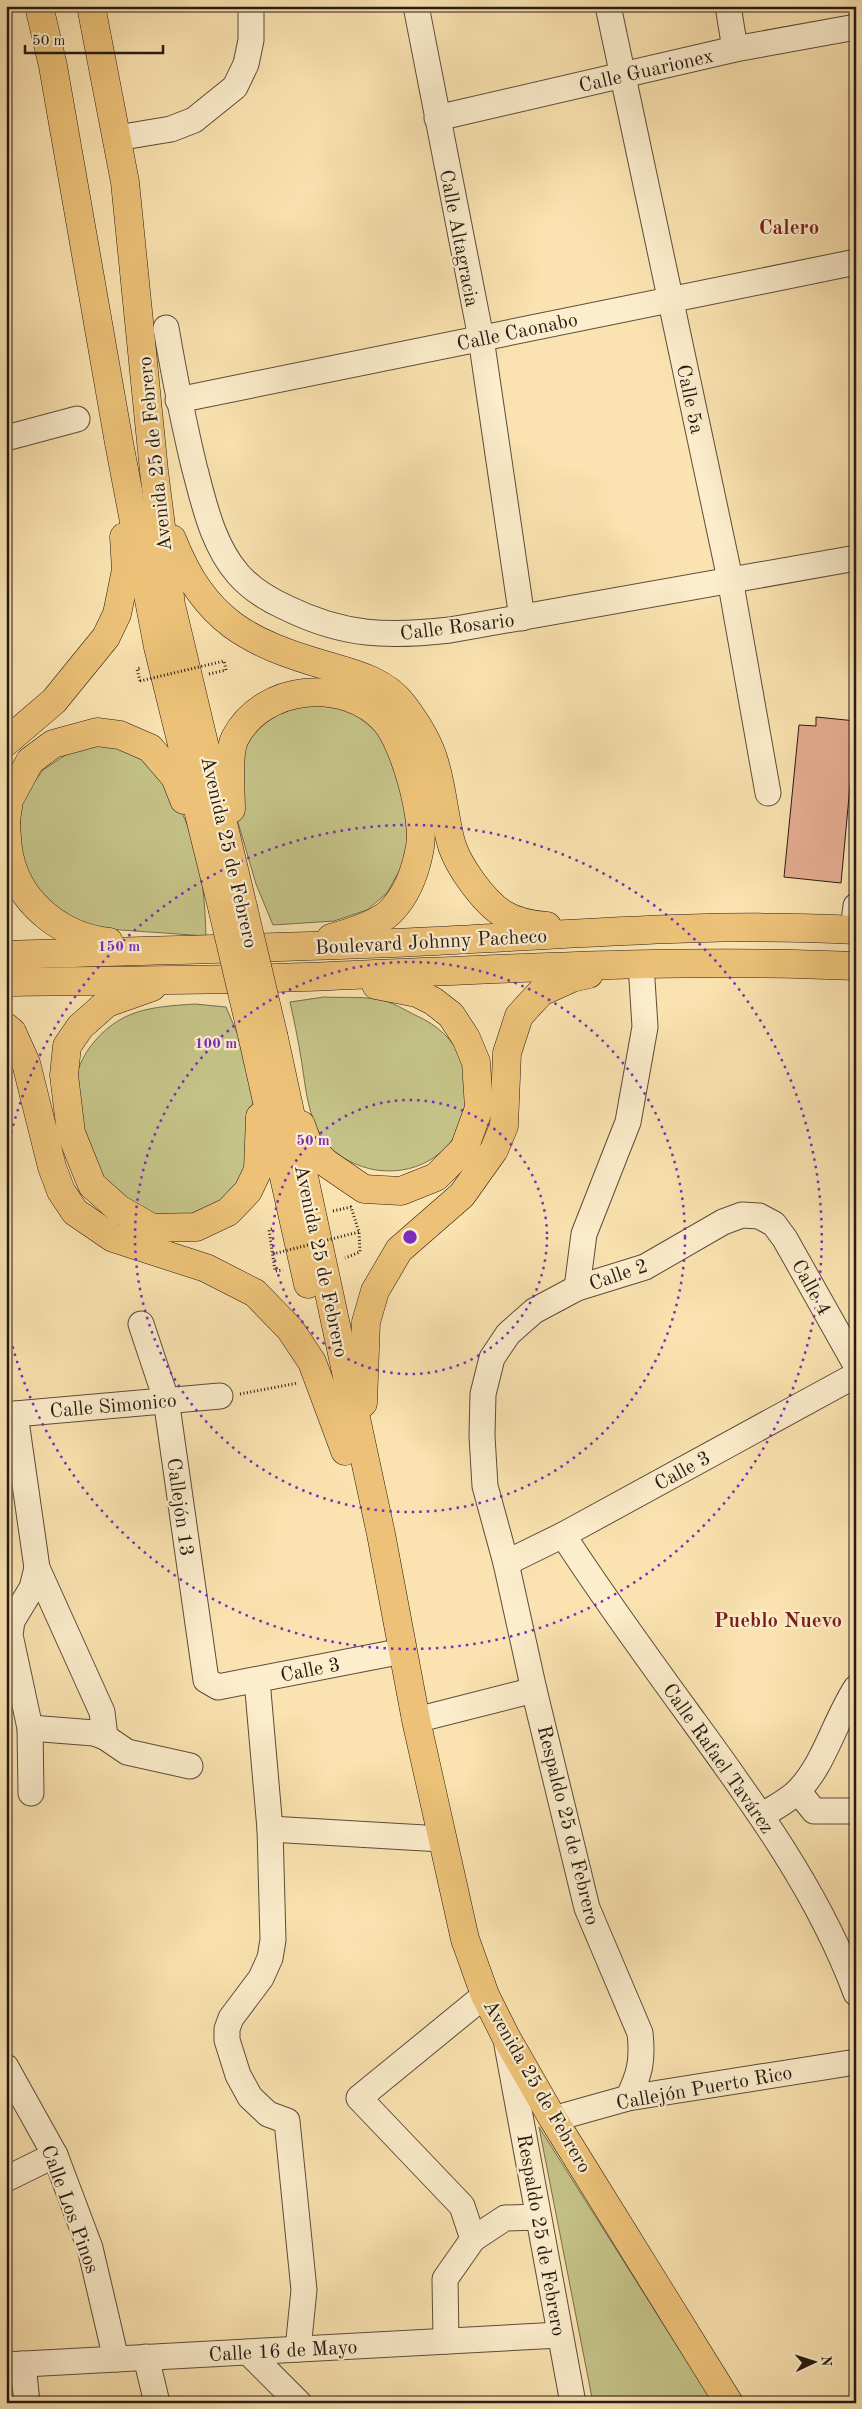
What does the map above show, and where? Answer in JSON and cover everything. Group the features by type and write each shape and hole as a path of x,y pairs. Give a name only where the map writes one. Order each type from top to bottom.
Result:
{"main road":[{"name":"Avenida 25 de Febrero","path":"39,6 53,66 119,443 158,647 232,907 270,1067 312,1216 323,1266 353,1449 364,1540 402,1651 465,1939 485,1995 506,2037 553,2118 729,2403"},
{"name":"Avenida 25 de Febrero","path":"91,6 125,182 154,471 171,605 223,874"},
{"path":"6,742 54,701 106,637 116,614 126,570 119,443"},
{"path":"154,471 168,527 184,570 207,603 227,623 284,653 370,678 402,703 425,738 435,762 452,846 460,864 488,904 515,921 530,925 628,932"},
{"path":"223,874 234,739 248,720 265,706 288,695 330,692 366,705 385,721 397,739 408,768 420,823 420,846 410,882 390,913 359,929 302,947"},
{"path":"178,949 94,941 73,934 39,912 17,880 10,858 6,822 9,800 30,761 53,744 97,732 120,735 150,748 175,777 223,874"},
{"name":"Boulevard Johnny Pacheco","path":"6,955 302,947 855,922"},
{"name":"Boulevard Johnny Pacheco","path":"6,982 308,977 636,964 793,963 856,966"},
{"path":"353,1449 366,1322 375,1291 399,1250 462,1194 494,1150 504,1126 507,1053 519,1016 541,992 572,978 636,964"},
{"path":"270,1067 309,1147 326,1163 364,1189 400,1191 436,1177 464,1149 479,1108 476,1062 466,1038 451,1015 433,1001 417,993 382,986 308,977"},
{"path":"180,979 134,992 108,1003 80,1027 67,1046 64,1074 71,1133 92,1185 119,1210 152,1228 196,1227 228,1212 248,1191 258,1170 261,1131 270,1067"},
{"path":"6,1027 12,1032 26,1063 52,1167 61,1191 75,1212 113,1238 206,1268 255,1293 290,1329 312,1362 353,1449"},
{"name":"Avenida 25 de Febrero","path":"270,1067 353,1449"}],"street":[{"path":"117,138 171,129 194,120 235,87 246,64 251,40 250,6"},
{"name":"Calle Altagracia","path":"416,6 481,338 522,618"},
{"name":"Calle 5a","path":"608,6 730,579 768,793"},
{"path":"728,6 735,49"},
{"name":"Calle Guarionex","path":"437,118 735,49 856,27"},
{"name":"Calle Caonabo","path":"178,400 856,262"},
{"name":"Calle Rosario","path":"166,328 178,400 206,511 219,545 238,574 265,598 311,620 358,632 406,635 450,630 856,558"},
{"path":"6,438 77,419"},
{"path":"577,1288 584,1234 628,1122 645,1027 636,964"},
{"name":"Calle 2","path":"492,1358 508,1334 534,1311 577,1288 645,1267 723,1222 742,1215 759,1216"},
{"name":"Calle 4","path":"759,1216 774,1224 784,1239 856,1365"},
{"name":"Callejón 13","path":"141,1324 166,1399 206,1680 218,1686"},
{"name":"Respaldo 25 de Febrero","path":"492,1358 483,1394 482,1436 485,1486 506,1563 534,1690 587,1908 640,2033 642,2053 639,2075 628,2098"},
{"name":"Calle 3","path":"506,1563 563,1535 856,1375"},
{"name":"Calle Simonico","path":"10,1415 166,1399 220,1396"},
{"path":"10,1415 37,1568 102,1712 105,1738"},
{"name":"Calle Rafael Tavárez","path":"563,1535 611,1608 763,1815 815,1905 845,1963 856,1993"},
{"path":"31,1793 30,1728 10,1635 12,1621 32,1588 37,1568"},
{"name":"Calle 3","path":"218,1686 402,1651"},
{"path":"257,1680 270,1829 273,1940 270,1958 261,1978 232,2018 227,2029 227,2040 238,2075 250,2097 268,2114 287,2120 304,2290 298,2349"},
{"path":"763,1815 798,1791 816,1766 846,1704 856,1688"},
{"path":"416,1720 534,1690"},
{"path":"30,1728 94,1733 126,1752 190,1766"},
{"path":"798,1791 814,1811 856,1812"},
{"path":"270,1829 442,1839"},
{"path":"473,2238 462,2206 359,2098 485,1995"},
{"name":"Respaldo 25 de Febrero","path":"506,2037 574,2403"},
{"name":"Callejón Puerto Rico","path":"553,2118 628,2098 856,2062"},
{"name":"Calle Los Pinos","path":"6,2068 55,2155 90,2248 116,2359"},
{"path":"6,2179 55,2155"},
{"path":"446,2341 445,2279 473,2238 505,2218 538,2217"},
{"name":"Calle 16 de Mayo","path":"15,2365 560,2335"},
{"path":"248,2352 299,2403"},
{"path":"146,2357 157,2403"},
{"path":"15,2365 27,2403"}],"path":[{"path":"140,681 224,661 226,670 214,672"},
{"path":"312,1216 351,1207 359,1232 360,1252 323,1266"},
{"path":"273,1254 359,1232"},
{"path":"220,1396 285,1387 318,1378"}],"shaded area":[{"path":"312,703 346,705 386,733 411,832 403,864 387,893 367,910 334,921 273,925 256,884 237,819 237,753 252,733 279,713"},
{"path":"101,745 122,746 152,757 170,789 186,821 200,867 206,936 107,929 76,923 29,886 15,825 25,794 43,770 70,752"},
{"path":"324,997 367,998 394,1004 444,1034 461,1058 468,1085 466,1112 454,1137 435,1157 408,1169 376,1170 362,1167 343,1158 320,1135 308,1103 290,1002"},
{"path":"195,1004 226,1007 244,1049 252,1087 254,1123 241,1184 221,1205 188,1216 153,1215 91,1176 77,1117 74,1097 75,1084 80,1064 86,1052 101,1034 124,1017 150,1009"},
{"path":"539,2127 713,2403 593,2403"}],"building":[{"path":"816,717 856,721 841,883 784,877 799,725 816,726"}],"district":[{"name":"Calero","path":"789,227"},
{"name":"Pueblo Nuevo","path":"778,1620"}]}
